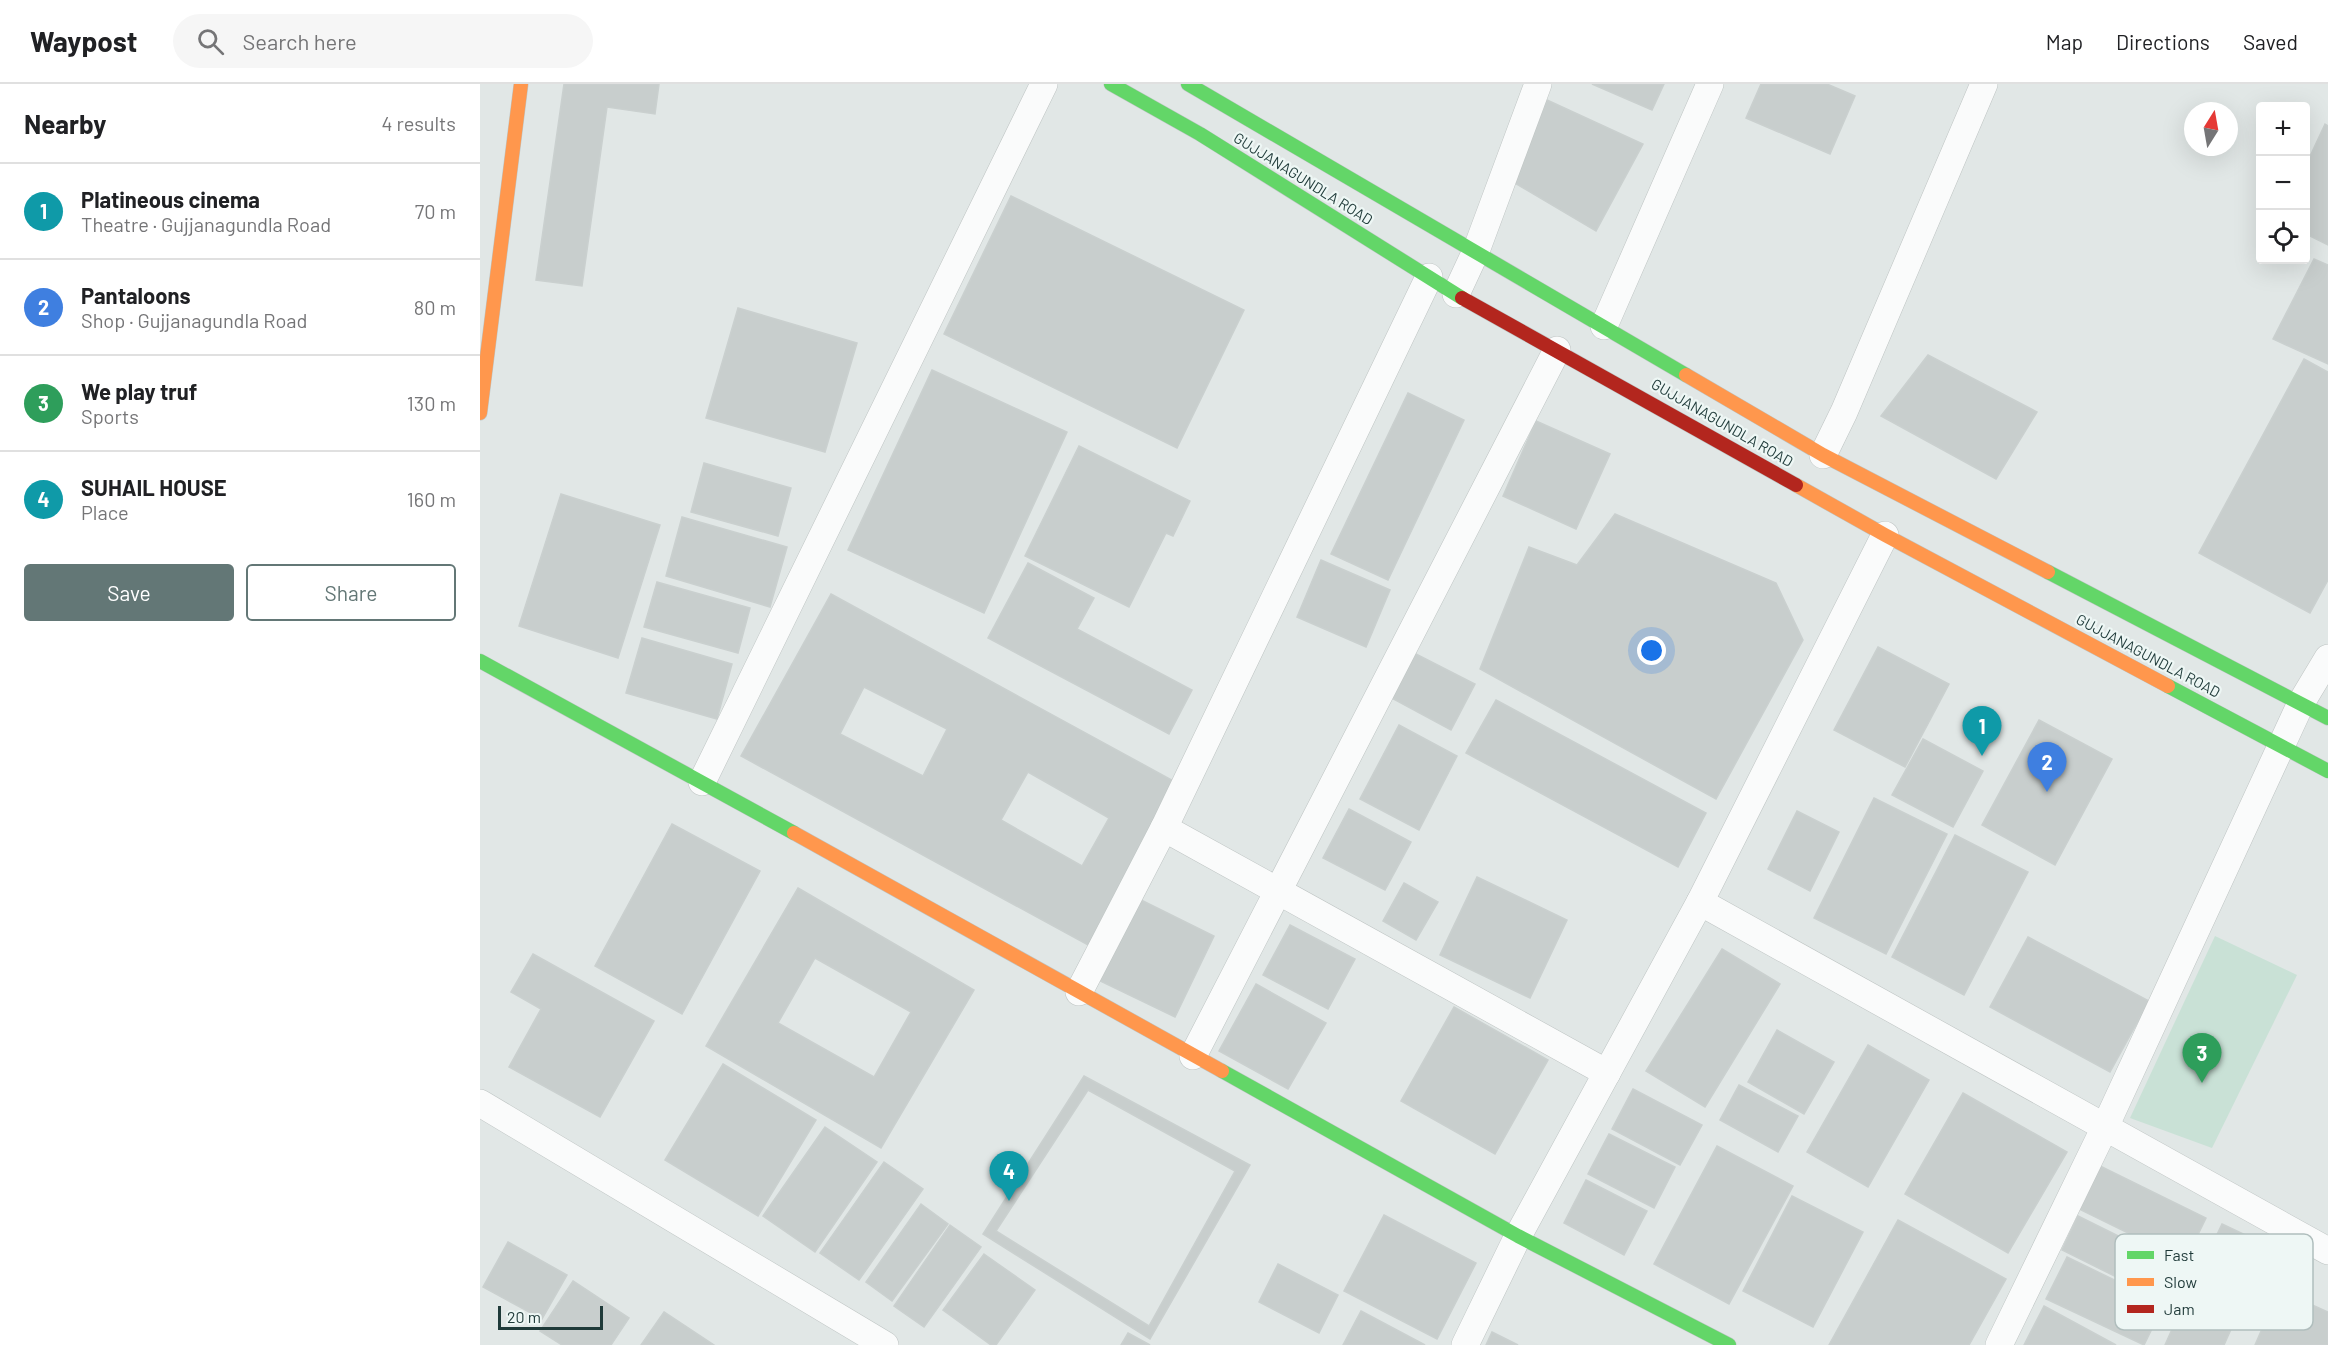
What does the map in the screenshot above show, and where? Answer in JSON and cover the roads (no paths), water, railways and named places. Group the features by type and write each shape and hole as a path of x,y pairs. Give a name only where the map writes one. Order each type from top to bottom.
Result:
{"main road":[{"path":"480,413 521,84"},
{"name":"GUJJANAGUNDLA ROAD","path":"1111,84 1200,134 1456,294 1885,535 2328,771"},
{"name":"GUJJANAGUNDLA ROAD","path":"1201,87 1823,455 2328,718"},
{"path":"480,662 702,782 1518,1236 1729,1345"}],"street":[{"path":"702,782 1044,84"},
{"path":"1456,294 1476,251 1538,84"},
{"path":"1604,326 1710,84"},
{"path":"1823,455 1844,412 1984,84"},
{"path":"1080,992 1164,828 1429,277"},
{"path":"1193,1056 1557,350"},
{"path":"1465,1345 1518,1236 1700,902 1885,535"},
{"path":"1999,1345 2105,1127 2301,703 2328,658"},
{"path":"1164,828 1607,1072"},
{"path":"1700,902 2297,1234"},
{"path":"480,1103 885,1345"},
{"path":"2313,1243 2328,1251"}],"place":[{"name":"Platineous cinema","path":"1982,756"},
{"name":"Pantaloons","path":"2047,792"},
{"name":"We play truf","path":"2202,1083"},
{"name":"SUHAIL HOUSE","path":"1009,1201"}]}
